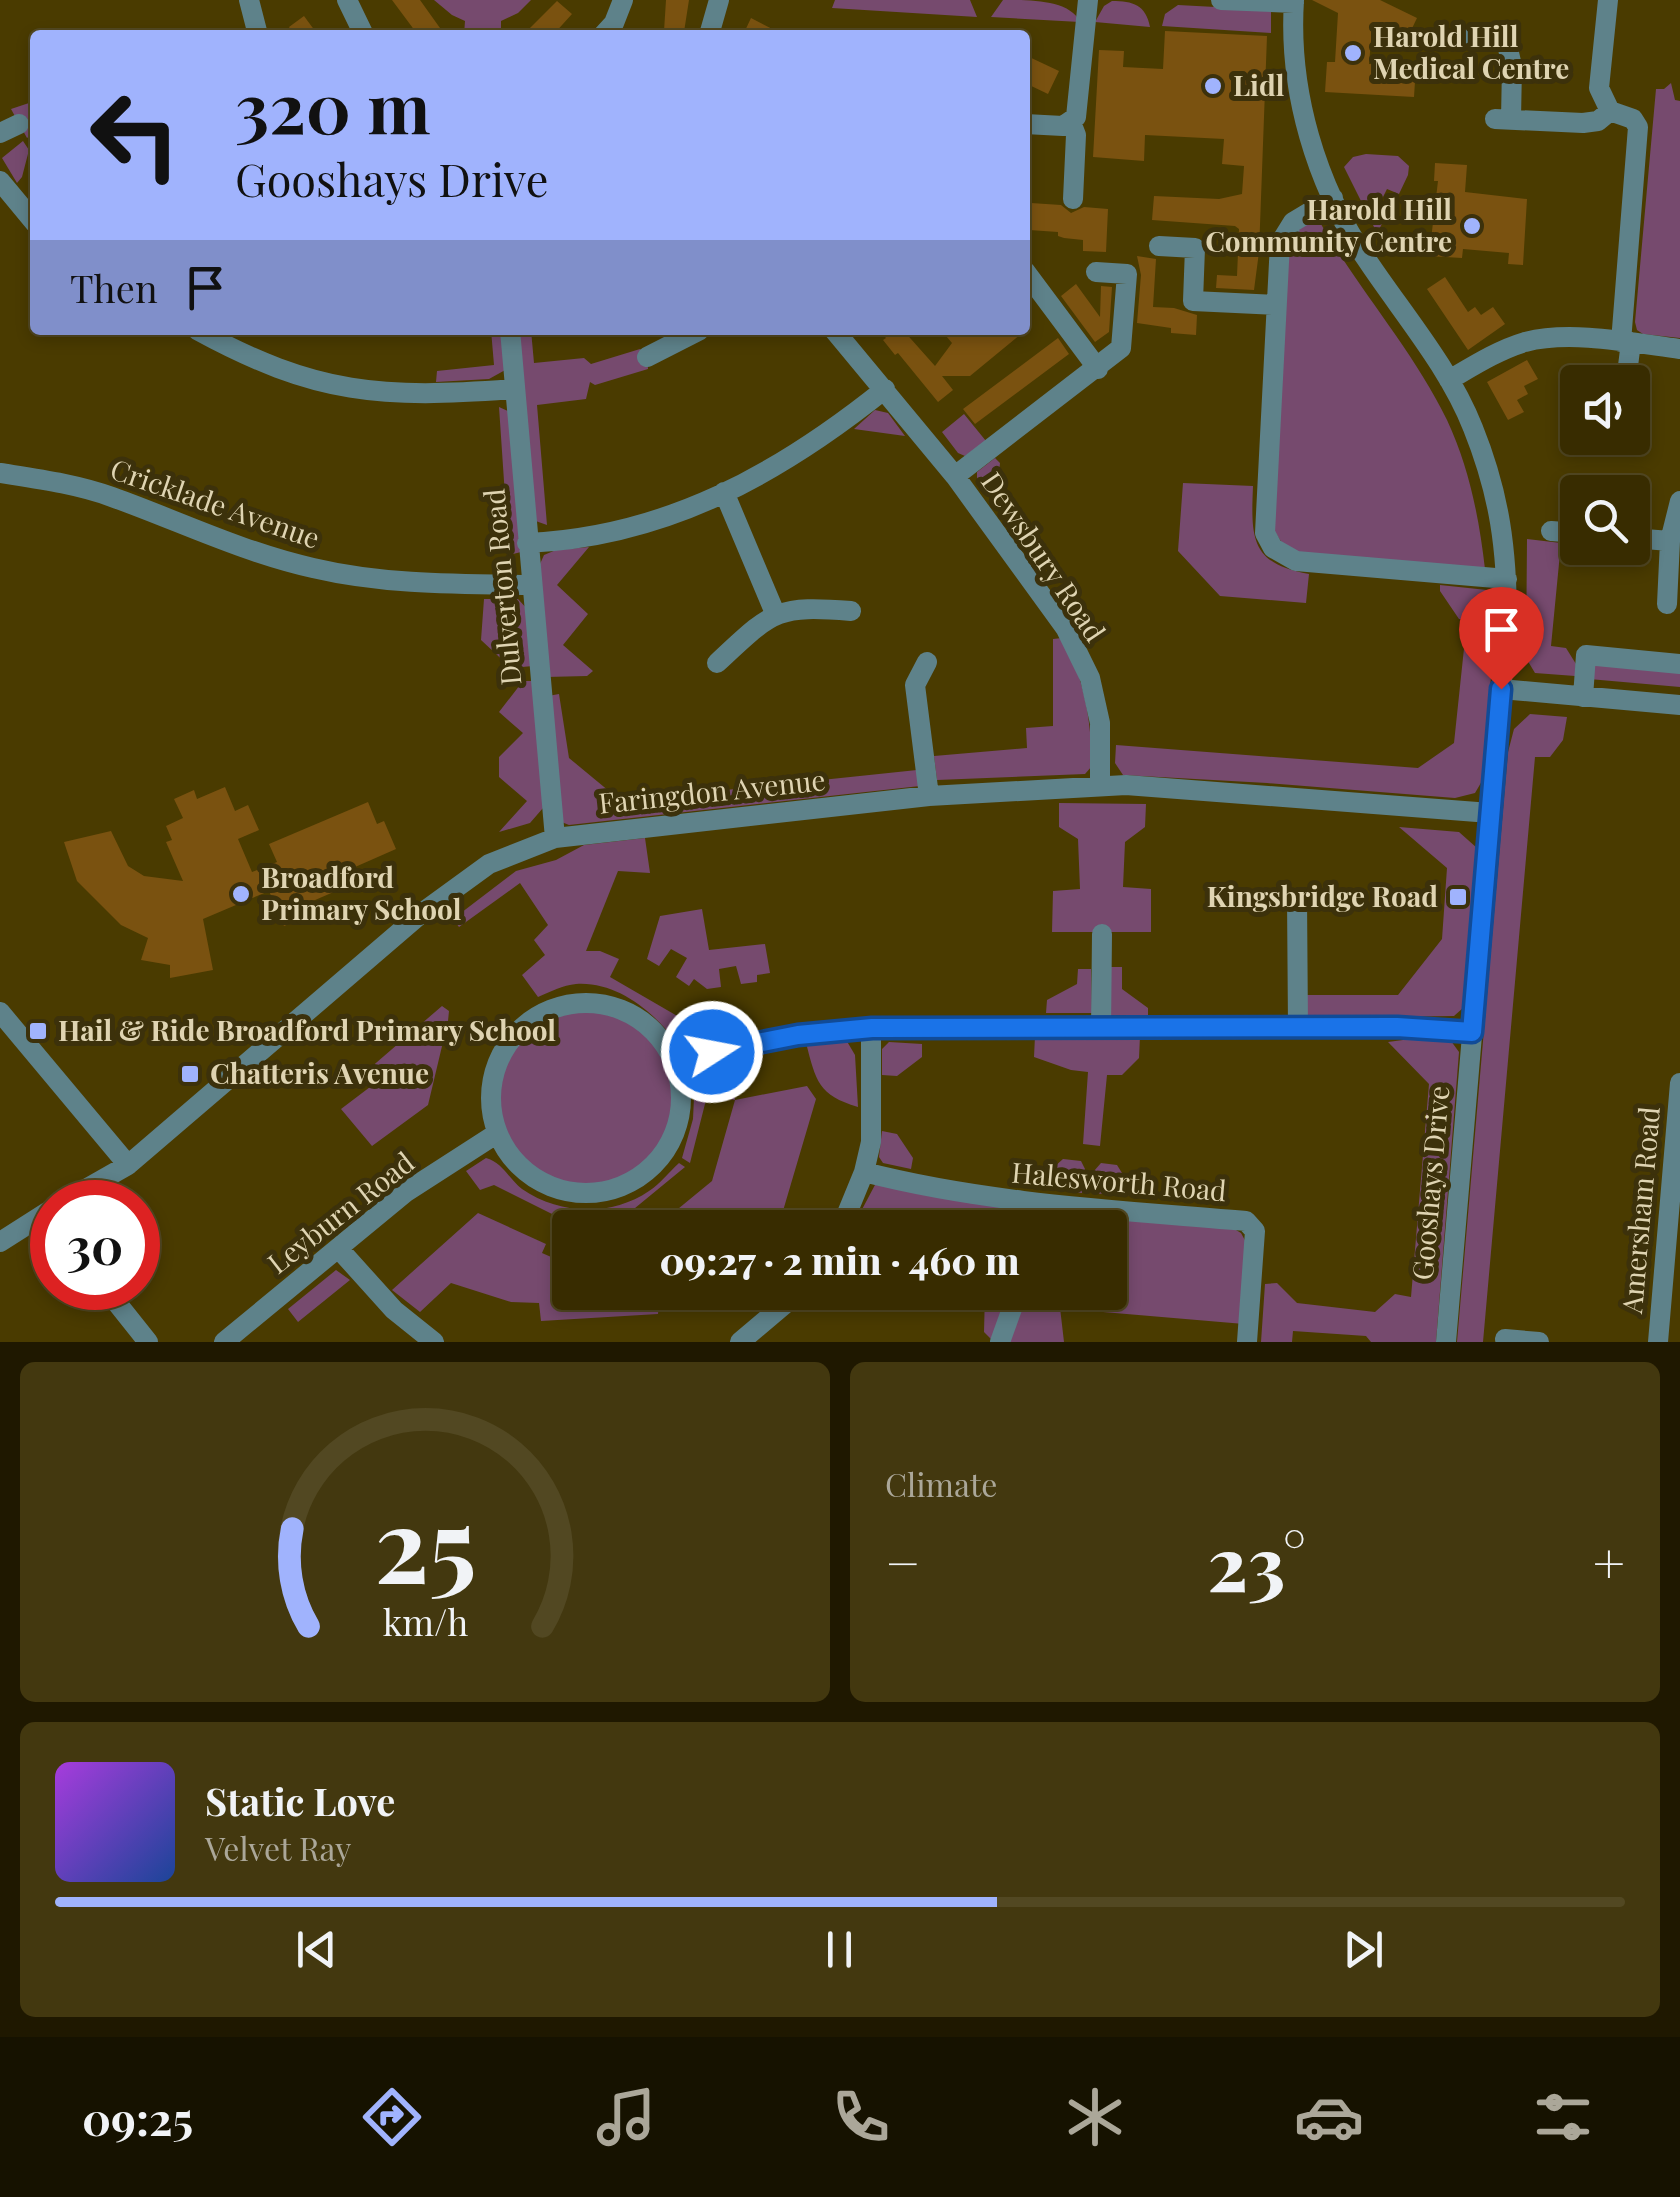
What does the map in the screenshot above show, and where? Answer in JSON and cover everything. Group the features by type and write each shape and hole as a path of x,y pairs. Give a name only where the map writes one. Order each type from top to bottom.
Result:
{"street":[{"path":"249,0 257,30"},
{"path":"348,0 362,30"},
{"path":"607,30 623,0"},
{"path":"710,30 719,0"},
{"path":"1030,124 1062,126 1071,122 1079,108 1088,0"},
{"path":"1222,0 1294,2"},
{"path":"1608,0 1599,88 1610,110 1633,119 1638,128 1626,365"},
{"name":"Gooshays Drive","path":"1294,2 1292,35 1304,114 1315,155 1365,257 1449,380 1472,425 1504,529 1507,579 1501,689 1446,1342"},
{"path":"1470,38 1506,40 1512,66 1503,119 1584,123 1598,121 1610,110"},
{"path":"1071,122 1076,135 1073,199"},
{"path":"0,181 30,217"},
{"path":"1333,198 1303,214 1286,231 1278,254 1265,533 1272,548 1282,556 1308,563 1507,579"},
{"path":"1160,246 1195,248 1194,301 1275,305"},
{"name":"Dewsbury Road","path":"956,476 1121,348 1127,274 1096,272"},
{"path":"1030,278 1098,369"},
{"path":"207,335 251,358 321,384 424,395 514,389"},
{"name":"Dulverton Road","path":"510,335 554,838"},
{"path":"646,358 690,335"},
{"name":"Dewsbury Road","path":"838,335 956,476 1066,629 1090,678 1100,723 1100,786"},
{"path":"1449,380 1498,353 1528,342 1561,338 1680,350"},
{"path":"527,542 622,530 724,492 786,462 885,390"},
{"name":"Cricklade Avenue","path":"0,473 58,482 110,496 217,539 314,569 438,584 532,585"},
{"path":"724,492 775,613"},
{"path":"1667,604 1670,541 1680,501"},
{"path":"1551,530 1560,531"},
{"path":"1650,539 1670,541"},
{"path":"717,663 775,613 793,608 851,612"},
{"path":"1583,696 1586,655 1680,664"},
{"path":"928,662 915,685 929,796"},
{"path":"1501,689 1680,705"},
{"name":"Faringdon Avenue","path":"103,1180 128,1164 423,912 489,864 554,838 929,796 1100,786 1199,789 1490,813"},
{"path":"1297,898 1298,1026"},
{"path":"1100,1030 1102,934"},
{"path":"578,1002 609,1005 638,1018 660,1038 674,1062 682,1094 679,1124 666,1152 647,1173 621,1188 592,1194 562,1192 534,1180 512,1160 496,1134 490,1105 492,1075 502,1051 524,1025 549,1009 578,1002"},
{"path":"0,1012 128,1164"},
{"path":"674,1062 798,1035 872,1028 1100,1030 1298,1026 1472,1032"},
{"path":"849,1210 871,1142 872,1028"},
{"name":"Amersham Road","path":"1658,1342 1680,1083"},
{"name":"Leyburn Road","path":"224,1342 406,1192 496,1134"},
{"name":"Halesworth Road","path":"864,1172 943,1190 1029,1202 1246,1221 1255,1230 1248,1342"},
{"path":"1028,1210 1029,1202"},
{"name":"Faringdon Avenue","path":"0,1242 30,1225"},
{"path":"339,1249 394,1310 434,1342"},
{"path":"123,1310 148,1342"},
{"path":"740,1342 777,1310"},
{"path":"1000,1342 1012,1310"},
{"path":"1505,1339 1539,1342"}],"shaded area":[{"path":"434,0 531,0 518,13 501,21 501,30 464,30 465,21"},
{"path":"835,0 970,0 977,17 832,8"},
{"path":"1003,0 1059,5 1080,22 991,17"},
{"path":"1112,1 1137,6 1150,27 1095,22 1104,6"},
{"path":"1178,5 1271,10 1271,33 1162,26 1165,14"},
{"path":"1671,83 1675,100 1680,101 1680,338 1643,334 1635,322 1656,89"},
{"path":"30,103 27,138 11,109"},
{"path":"23,141 29,150 17,183 2,158"},
{"path":"1398,156 1409,166 1399,194 1387,189 1378,207 1388,213 1377,233 1344,167 1353,157"},
{"path":"1317,217 1447,420 1472,493 1485,569 1307,556 1284,546 1273,529 1286,255 1298,230"},
{"path":"491,335 504,335 507,369 489,379 436,382 437,371 494,365"},
{"path":"517,335 531,335 534,363 584,358 591,364 640,349 647,357 648,369 595,385 590,382 586,399 537,405 547,525 530,519"},
{"path":"499,407 510,412 521,552 509,555"},
{"path":"875,410 888,413 905,436 854,429"},
{"path":"964,414 986,441 965,456 942,432"},
{"path":"995,458 1000,463 997,494 991,498 977,479 977,472"},
{"path":"1183,483 1253,486 1254,534 1258,545 1275,563 1309,574 1306,603 1220,596 1178,551"},
{"path":"1527,539 1560,543 1551,646 1566,648 1576,664 1575,676 1535,673 1526,658"},
{"path":"589,547 557,585 588,614 563,645 593,671 587,676 546,677 540,564 544,555 556,550"},
{"path":"1440,585 1487,590 1494,600 1482,781 1475,793 1455,798 1123,775 1115,763 1116,745 1418,768 1454,743 1467,620 1459,619"},
{"path":"484,599 518,599 529,611 533,666 511,668 481,640"},
{"path":"1062,638 1081,684 1088,716 1092,766 1085,774 937,780 934,756 1027,748 1026,728 1053,726 1053,639"},
{"path":"1593,663 1680,669 1680,687 1589,679"},
{"path":"523,681 534,681 543,808 530,823 499,832 527,801 499,777 499,757 523,733 499,712"},
{"path":"559,694 569,758 621,801 917,770 920,786 569,825 559,821 548,696"},
{"path":"1530,714 1567,717 1563,740 1550,757 1535,757 1483,1342 1457,1342 1508,752 1514,729"},
{"path":"1059,803 1146,804 1145,827 1125,842 1123,887 1151,889 1151,932 1052,932 1053,891 1080,889 1078,839 1059,827"},
{"path":"1399,827 1459,832 1477,848 1463,1008 1454,1016 1304,1018 1304,995 1398,995 1442,939 1447,868"},
{"path":"645,838 650,873 618,871 586,951 600,951 619,959 610,977 698,1028 700,1039 679,1046 648,1012 607,988 571,985 538,997 522,975 545,955 534,940 548,925 520,883 459,927 453,919 516,871 556,860 584,845"},
{"path":"702,909 709,950 765,944 770,973 757,975 757,982 741,984 736,966 719,969 721,987 707,989 694,979 689,986 676,977 687,958 671,949 659,966 647,959 660,916"},
{"path":"1109,967 1122,967 1122,989 1148,1008 1148,1015 1109,1015"},
{"path":"1078,969 1091,969 1092,1013 1046,1013 1047,1000 1077,984"},
{"path":"442,1006 449,1011 448,1021 428,1105 372,1146 341,1109 370,1087 362,1075"},
{"path":"586,1012 619,1019 647,1038 666,1066 673,1099 666,1132 647,1160 619,1179 586,1186 553,1179 525,1160 506,1132 499,1099 506,1066 525,1038 553,1019"},
{"path":"1035,1036 1140,1036 1139,1058 1122,1075 1107,1075 1100,1146 1083,1144 1088,1072 1034,1057"},
{"path":"1433,1036 1451,1041 1459,1052 1436,1342 1371,1342 1366,1336 1293,1331 1292,1342 1261,1342 1265,1284 1277,1283 1297,1303 1375,1312 1395,1294 1411,1297 1429,1084 1388,1042"},
{"path":"845,1038 855,1055 858,1107 834,1097 821,1085 806,1043"},
{"path":"889,1042 922,1044 922,1057 897,1076 882,1075 882,1049"},
{"path":"729,1063 735,1100 707,1096 690,1163 682,1158 693,1119 695,1076 698,1070"},
{"path":"807,1086 816,1099 783,1210 677,1210 712,1181 735,1100"},
{"path":"882,1131 897,1134 913,1158 911,1169 883,1163 879,1157"},
{"path":"486,1158 537,1198 586,1210 552,1210 552,1214 494,1185 480,1190 466,1171"},
{"path":"1063,1159 1081,1161 1085,1169 1082,1193 1042,1188 1044,1176"},
{"path":"679,1163 685,1167 633,1210 586,1210 634,1199 653,1188"},
{"path":"1101,1163 1117,1165 1127,1181 1130,1196 1091,1193 1094,1171"},
{"path":"876,1183 1106,1210 862,1210"},
{"path":"1127,1212 1226,1224 1241,1233 1248,1246 1244,1324 1096,1310 1127,1310"},
{"path":"478,1213 546,1244 542,1253 552,1257 552,1310 658,1310 658,1314 541,1321 539,1303 511,1302 451,1283 420,1312 392,1290"},
{"path":"336,1270 350,1280 298,1322 288,1309"},
{"path":"985,1310 1060,1310 1064,1342 994,1342 984,1332"}],"building":[{"path":"392,0 420,0 441,30 414,30"},
{"path":"666,0 689,0 684,30 664,30"},
{"name":"Harold Hill Medical Centre","path":"1312,0 1380,0 1417,18 1404,45 1372,29 1369,64 1416,66 1414,97 1325,92 1327,62 1335,62 1338,13"},
{"path":"557,1 572,14 558,30 528,30"},
{"path":"304,16 314,30 291,30 289,27"},
{"path":"751,18 774,30 745,30"},
{"path":"1165,31 1267,36 1259,252 1254,290 1216,288 1217,275 1237,276 1239,229 1235,226 1152,220 1154,196 1219,199 1242,194 1244,166 1222,164 1224,139 1145,135 1144,161 1093,157 1099,50 1124,51 1123,67 1163,69"},
{"path":"1030,57 1059,71 1048,94 1030,85"},
{"path":"1435,163 1467,165 1465,192 1527,199 1523,265 1508,264 1509,253 1463,249 1462,258 1429,256 1438,181 1434,181"},
{"path":"1031,203 1061,205 1071,213 1084,207 1108,209 1106,252 1083,251 1083,240 1064,238 1058,232 1030,230"},
{"path":"1137,256 1156,259 1153,307 1197,315 1196,335 1171,333 1171,328 1137,323 1141,275"},
{"path":"1445,277 1468,312 1475,307 1481,315 1493,307 1505,324 1468,350 1427,289"},
{"path":"1076,284 1100,317 1101,286 1112,287 1109,332 1095,342 1061,296"},
{"path":"883,335 907,335 935,366 952,343 945,335 1020,335 970,376 942,376 953,390 938,402 898,353 895,355 883,340"},
{"path":"1058,338 1069,354 975,424 963,409"},
{"path":"1527,360 1538,379 1524,386 1528,394 1517,400 1524,412 1508,420 1487,382"},
{"path":"225,787 235,811 248,805 259,830 238,839 252,872 277,862 269,844 368,802 377,824 384,821 396,849 346,871 352,884 306,904 311,915 284,926 269,891 203,919 213,970 170,978 170,965 141,960 148,938 121,925 77,881 64,842 111,831 128,866 144,876 183,881 166,842 172,840 166,826 183,818 174,799 194,790 197,799"}],"place":[{"name":"Harold Hill Medical Centre","path":"1353,53"},
{"name":"Lidl","path":"1213,86"},
{"name":"Harold Hill Community Centre","path":"1472,226"},
{"name":"Broadford Primary School","path":"241,894"},
{"name":"Kingsbridge Road","path":"1458,897"},
{"name":"Hail & Ride Broadford Primary School","path":"38,1031"},
{"name":"Chatteris Avenue","path":"190,1074"}],"route":[{"path":"712,1052 798,1035 872,1028 1100,1030 1298,1026 1472,1032 1501,689"}]}
